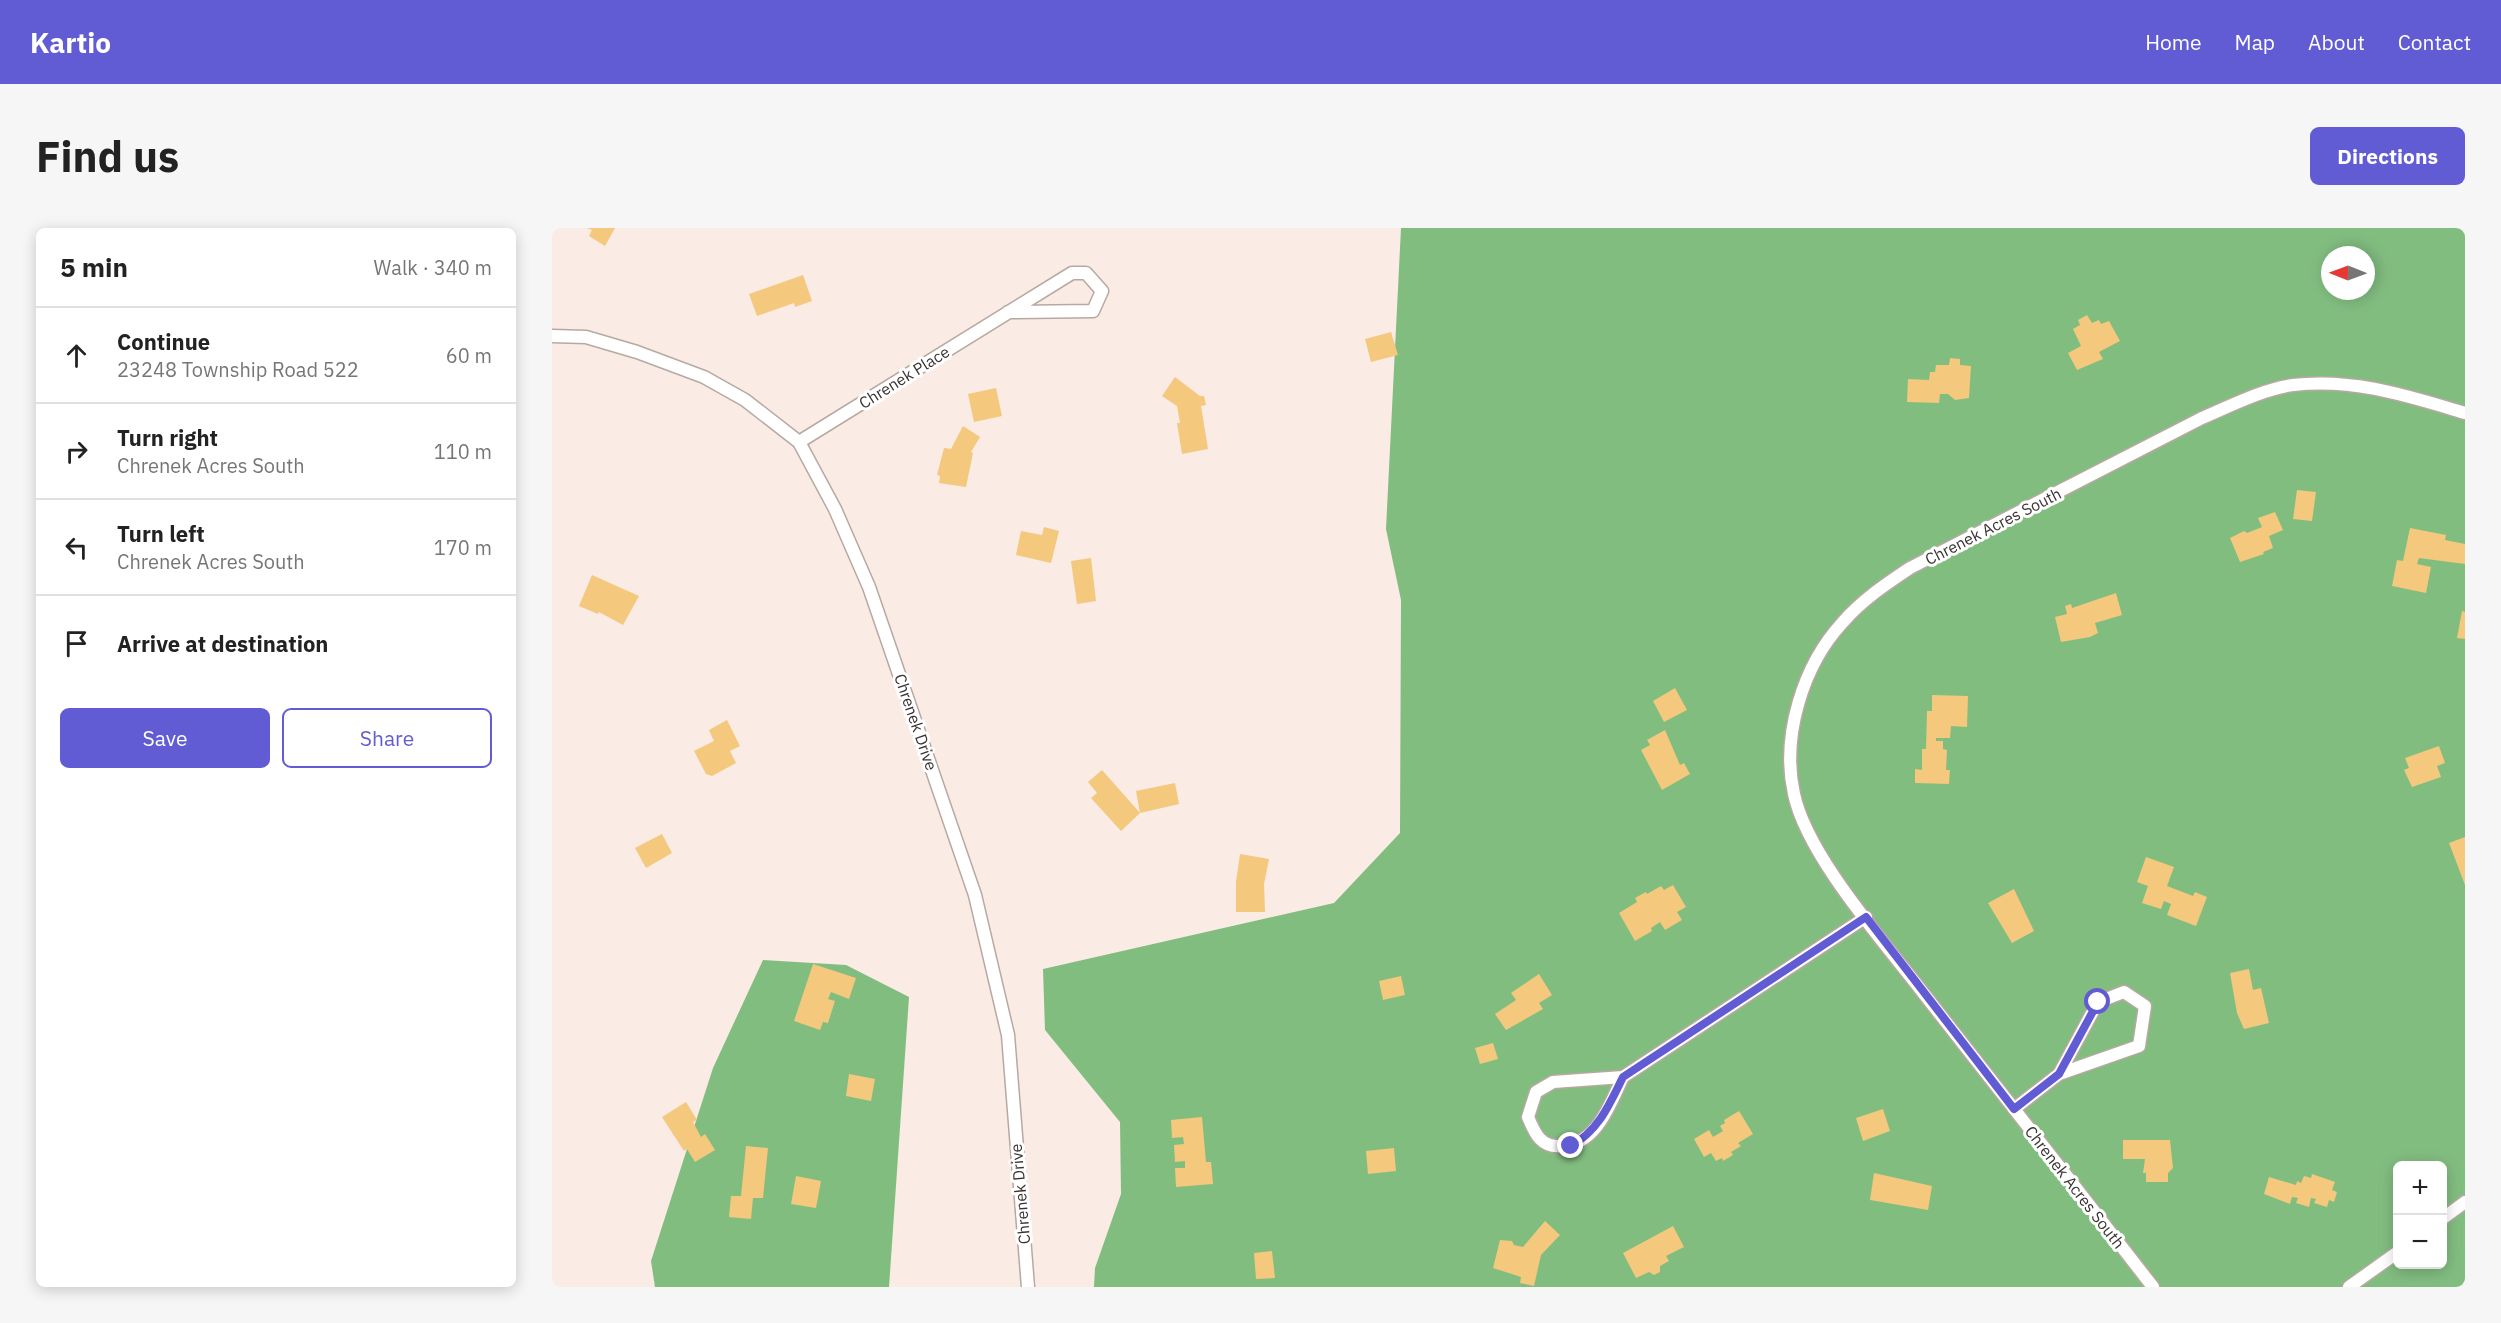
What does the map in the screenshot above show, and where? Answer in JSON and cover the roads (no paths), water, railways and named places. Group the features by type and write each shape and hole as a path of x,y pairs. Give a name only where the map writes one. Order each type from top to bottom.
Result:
{"street":[{"name":"Chrenek Place","path":"800,442 1008,312 1072,273 1086,273 1102,291 1093,311 1008,312"},
{"name":"Chrenek Drive","path":"552,336 586,337 705,377 745,400 800,442 835,509 869,586 975,895 1008,1035 1028,1287"},
{"name":"Chrenek Acres South","path":"2153,1287 1866,917 1810,838 1793,794 1791,749 1793,722 1821,650 1843,622 1875,591 1910,568 2202,418 2283,388 2342,385 2383,388 2465,413"},
{"path":"1623,1077 1603,1118 1587,1137 1571,1146 1553,1147 1537,1139 1528,1117 1536,1092 1554,1082 1623,1077 1866,917"},
{"path":"2014,1109 2059,1074 2139,1046 2145,1006 2124,993 2098,1002 2059,1074"},
{"path":"2447,1215 2465,1202"},
{"path":"2349,1287 2393,1255"}]}
